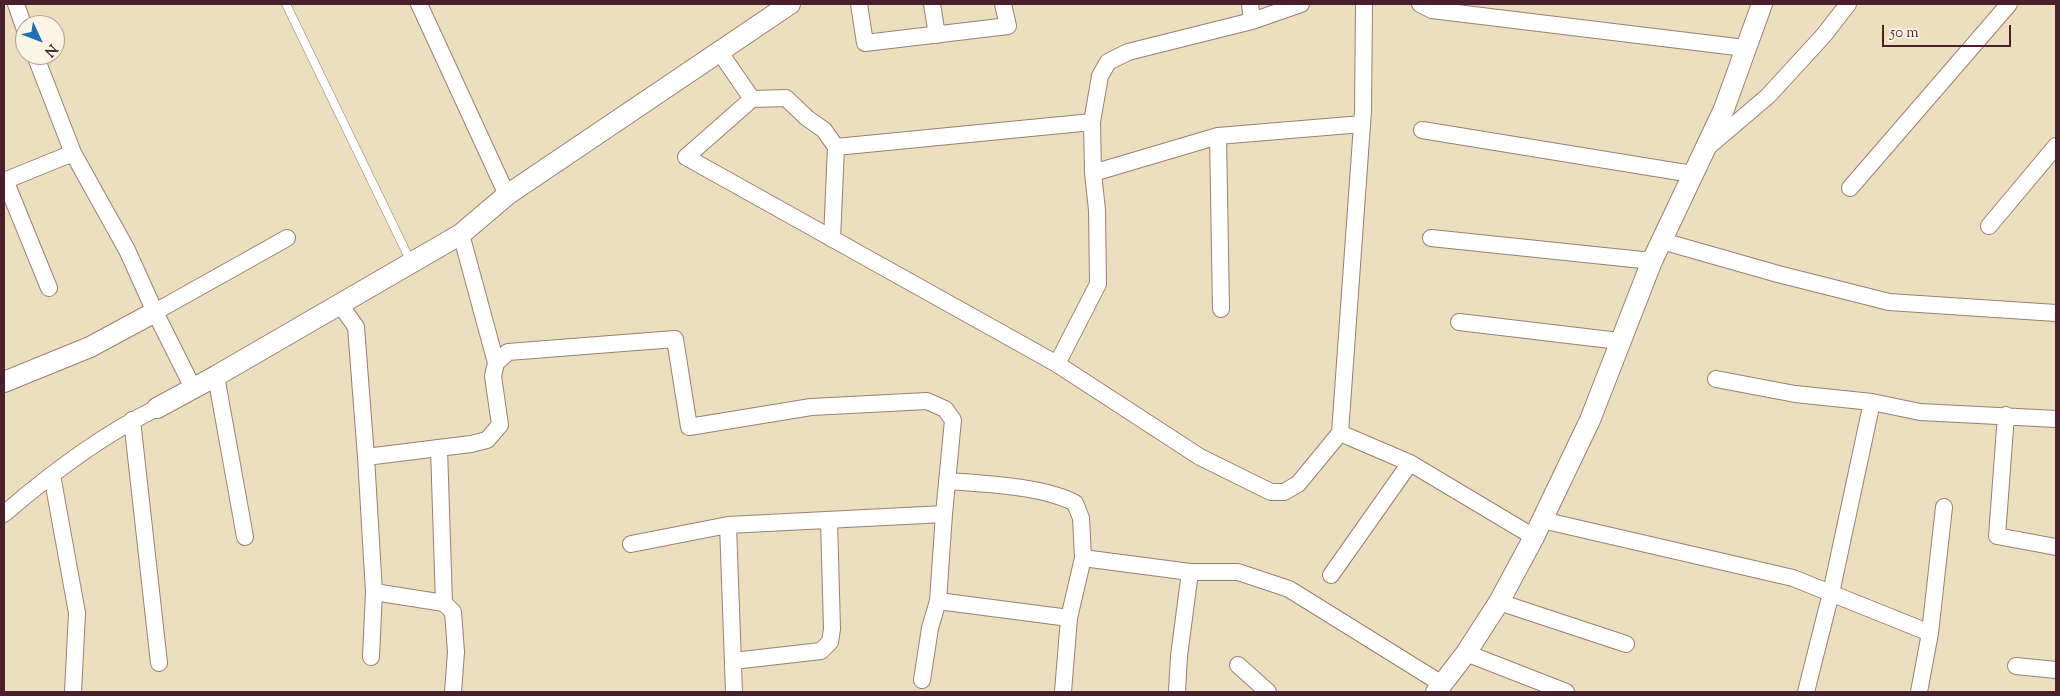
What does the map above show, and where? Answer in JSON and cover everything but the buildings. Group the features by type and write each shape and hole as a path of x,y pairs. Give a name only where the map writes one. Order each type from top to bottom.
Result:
{"street":[{"path":"419,4 507,195"},
{"path":"4,514 52,475 132,420 216,376 461,234 507,195 790,4"},
{"path":"859,4 865,43 1008,26 1003,4"},
{"path":"932,4 937,35"},
{"path":"1250,4 1252,21"},
{"path":"1057,364 1098,284 1097,210 1093,174 1092,122 1100,76 1108,62 1128,52 1252,21 1301,4"},
{"path":"832,239 836,147 824,130 807,118 786,98 752,99 686,157 832,239 1057,364 1200,457 1271,492 1284,492 1298,484 1340,433 1362,124 1364,4"},
{"path":"1420,4 1432,10 1745,48"},
{"path":"1083,558 1190,572 1238,572 1289,589 1439,688 1466,653 1499,602 1538,528 1590,420 1619,341 1652,261 1724,110 1762,4"},
{"path":"1704,151 1768,96 1824,35 1848,4"},
{"path":"1850,188 2009,4"},
{"path":"719,51 752,99"},
{"path":"39,65 73,153 128,250 155,312 193,388"},
{"path":"836,147 1092,122"},
{"path":"1093,174 1218,136 1362,124"},
{"path":"1422,130 1692,174"},
{"path":"1218,136 1221,309"},
{"path":"1989,226 2056,146"},
{"path":"49,288 5,180 73,153"},
{"path":"366,456 471,444 487,440 500,425 493,376 496,363 461,234"},
{"path":"4,382 90,346 287,238"},
{"path":"1431,238 1652,261"},
{"path":"1662,241 1778,274 1889,302 2056,313"},
{"path":"339,303 356,327 374,592 371,657"},
{"path":"1459,322 1619,341"},
{"path":"496,363 508,352 675,339 689,427 811,407 927,401 945,409 953,420 938,601 930,628 922,680"},
{"path":"216,376 245,537"},
{"path":"1716,379 1795,394 1872,402 1920,412 2006,415 2056,420"},
{"path":"1806,692 1831,593 1872,402"},
{"path":"2006,415 1997,536 2056,547"},
{"path":"132,420 159,663"},
{"path":"1340,433 1410,463 1538,528 1793,578 1930,633"},
{"path":"438,448 444,603"},
{"path":"1331,576 1410,463"},
{"path":"52,475 77,612 73,692"},
{"path":"948,481 988,484 1059,495 1075,503 1081,518 1083,558 1070,618 1063,692"},
{"path":"1919,692 1930,633 1944,507"},
{"path":"632,544 728,525 944,514"},
{"path":"733,661 821,651 830,642 832,629 829,520"},
{"path":"728,525 734,692"},
{"path":"1177,692 1179,656 1190,572"},
{"path":"374,592 444,603 454,612 456,652 453,692"},
{"path":"938,601 1070,618"},
{"path":"1499,602 1626,644"},
{"path":"1466,653 1566,692"},
{"path":"1238,665 1268,692"},
{"path":"2016,666 2056,670"}],"lane":[{"path":"286,4 411,262"}]}
